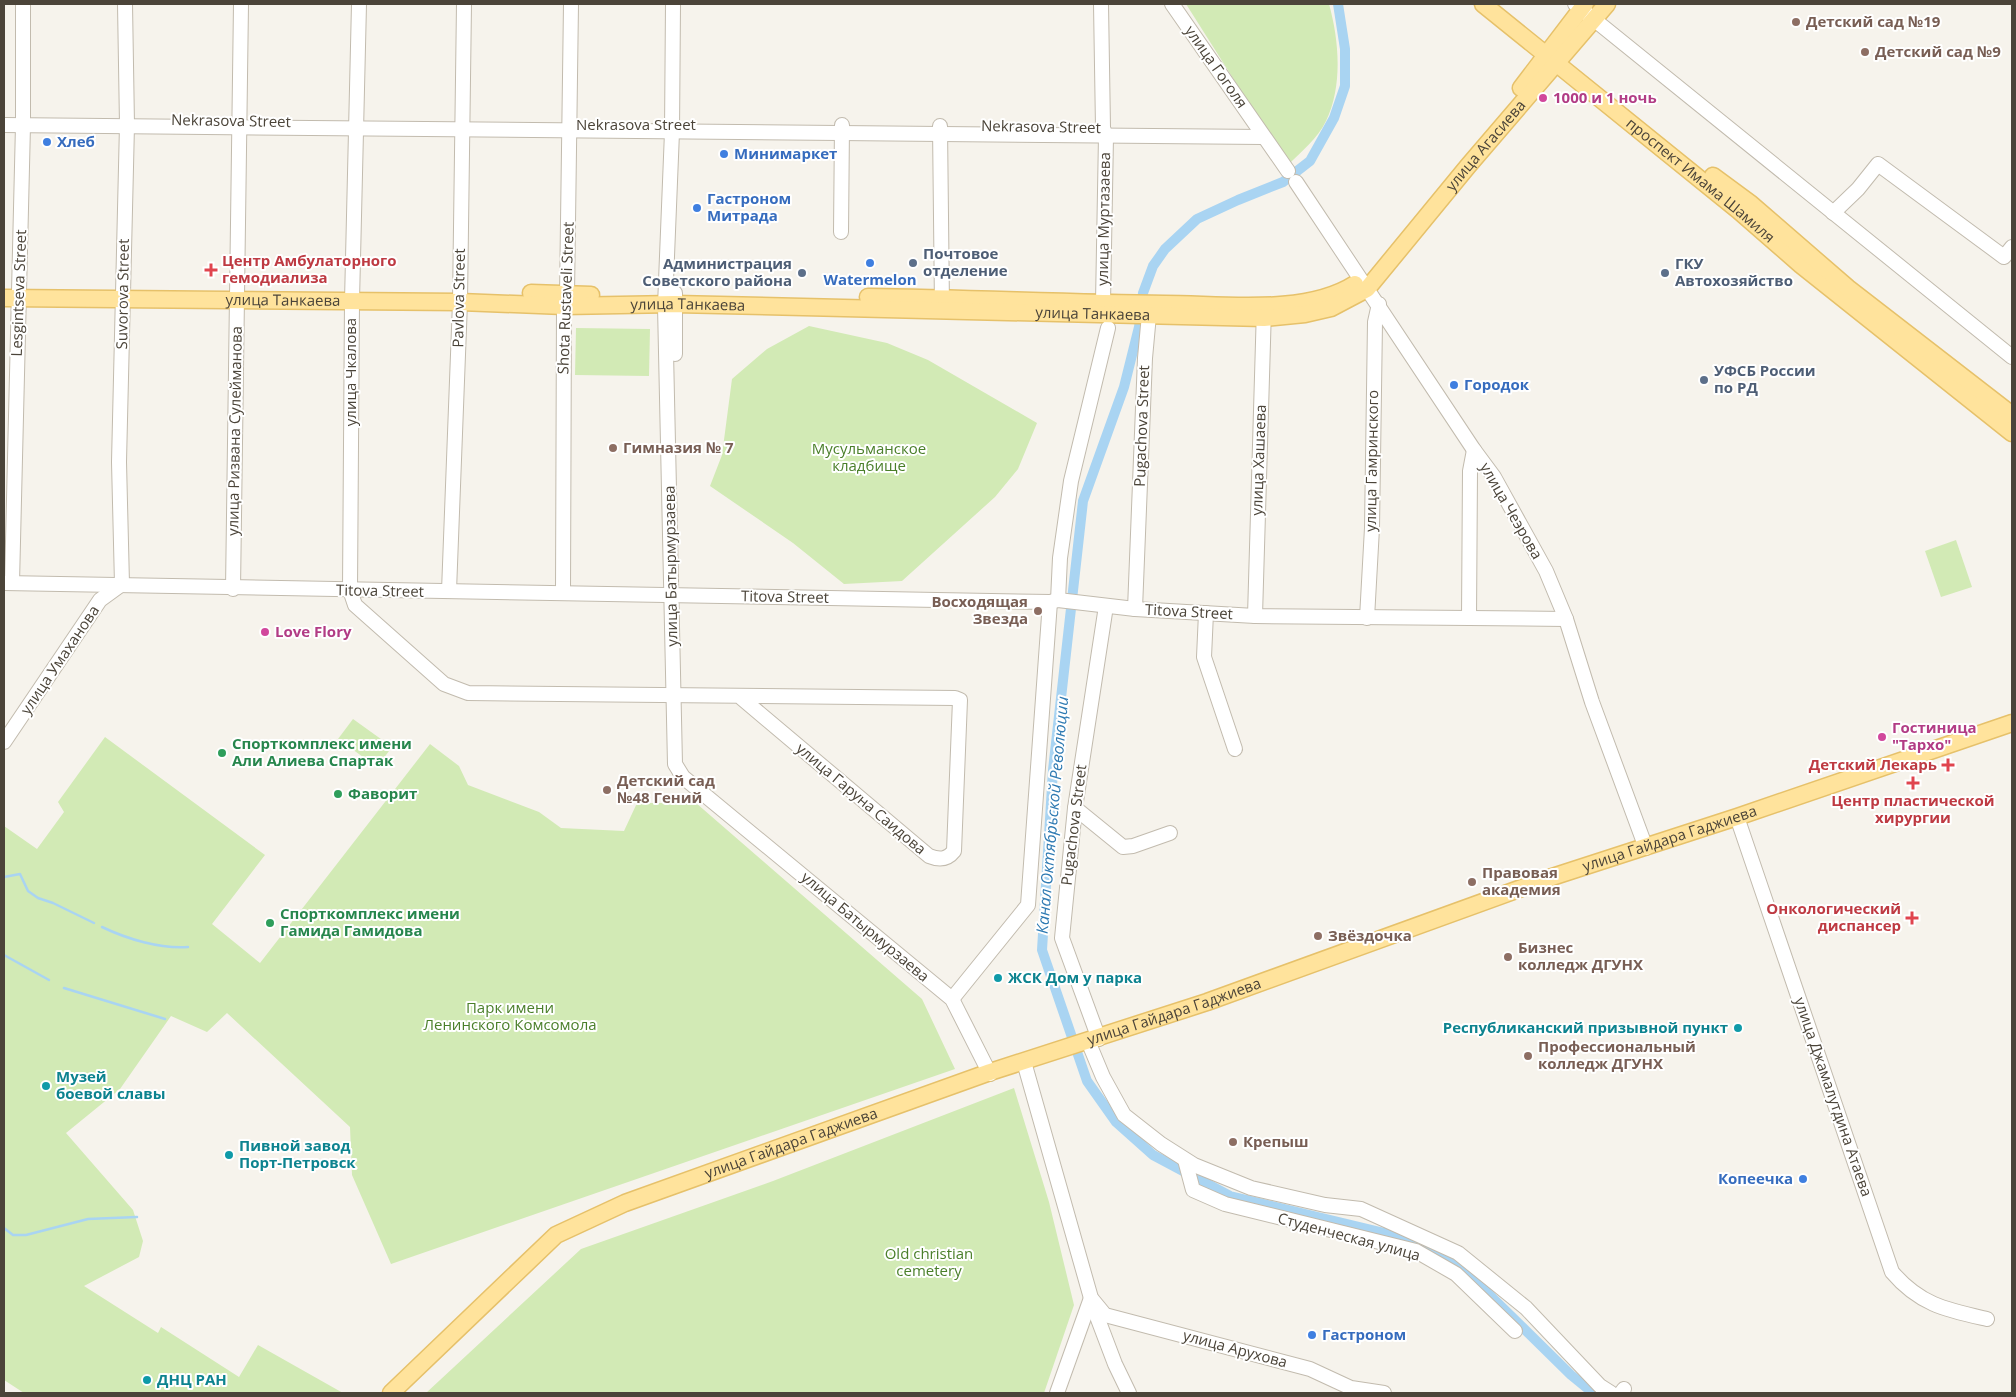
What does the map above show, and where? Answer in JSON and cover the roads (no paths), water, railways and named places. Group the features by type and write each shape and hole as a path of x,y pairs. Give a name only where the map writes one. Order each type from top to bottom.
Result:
{"main road":[{"name":"проспект Имама Шамиля","path":"1483,4 1555,54 1674,147 1751,204 1848,288 2012,415"},
{"name":"проспект Имама Шамиля","path":"1499,4 1801,265 2012,433"},
{"name":"улица Агасиева","path":"1364,285 1374,269 1460,160 1555,54 1594,19 1607,4"},
{"name":"улица Агасиева","path":"1555,54 1580,5"},
{"name":"улица Танкаева","path":"11,293 459,296 566,300 942,304 1105,316 1142,311 1264,311 1328,297 1364,285"},
{"name":"улица Гайдара Гаджиева","path":"1738,818 2012,725"},
{"name":"улица Гайдара Гаджиева","path":"392,1393 556,1235 571,1226 625,1203 989,1073 1025,1063 1207,1002 1460,910 2012,725"}],"street":[{"name":"Lesgintseva Street","path":"8,583 11,293 23,122 23,4"},
{"name":"Suvorova Street","path":"122,584 119,462 124,293 125,4"},
{"name":"улица Ризвана Сулейманова","path":"233,588 241,124 241,4"},
{"name":"улица Чкалова","path":"350,590 352,296 359,4"},
{"name":"Pavlova Street","path":"448,591 459,296 464,4"},
{"name":"Shota Rustaveli Street","path":"563,592 566,300 571,128 571,4"},
{"name":"улица Батырмурзаева","path":"673,4 675,128 674,284 671,301 671,594 675,695 675,764 678,771 952,999 989,1073"},
{"name":"улица Батырмурзаева","path":"675,128 682,4"},
{"name":"улица Муртазаева","path":"952,999 1028,905 1054,601 1071,481 1105,316 1101,4"},
{"name":"улица Гоголя","path":"1172,4 1261,133"},
{"path":"1580,5 1594,19 2012,357"},
{"name":"Nekrasova Street","path":"4,118 23,122"},
{"name":"Nekrasova Street","path":"4,125 23,122 126,122 356,126 842,128 1261,133"},
{"path":"841,232 842,128"},
{"path":"941,130 942,304"},
{"name":"улица Чеэрова","path":"1261,133 1364,285 1379,304 1474,450 1494,477 1546,571 1566,619 1592,702 1645,847"},
{"path":"1834,213 1858,189 1878,164 2004,257 2012,247"},
{"name":"улица Гамринского","path":"1367,618 1372,528 1375,322 1379,304"},
{"name":"Pugachova Street","path":"1135,609 1142,311"},
{"name":"улица Хашаева","path":"1255,616 1264,311"},
{"path":"1469,618 1470,471 1474,450"},
{"name":"Titova Street","path":"8,583 1054,601 1135,609 1255,616 1566,619"},
{"name":"улица Умаханова","path":"4,742 100,600 122,584"},
{"name":"улица Гаруна Саидова","path":"350,590 358,608 444,684 468,693 675,695 739,696 960,700 954,851 944,859 929,856 739,696"},
{"name":"Pugachova Street","path":"1106,606 1075,808 1062,938 1094,1040 1103,1077 1124,1116 1161,1144 1194,1165 1251,1188 1325,1205 1361,1208 1458,1253 1526,1308 1600,1386 1619,1392"},
{"path":"1206,613 1204,656 1235,749"},
{"path":"1075,808 1122,847 1133,846 1170,833"},
{"name":"улица Джамалутдина Атаева","path":"1738,818 1892,1272 1902,1284 1927,1302 1941,1308 1987,1319"},
{"name":"улица Арухова","path":"1025,1063 1091,1298 1115,1364 1129,1393"},
{"name":"Студенческая улица","path":"1186,1160 1193,1190 1225,1204 1416,1252 1456,1274 1514,1331"},
{"path":"1057,1393 1091,1298"},
{"name":"улица Арухова","path":"1091,1298 1105,1315 1310,1369 1351,1388 1384,1393"}],"waterway":[{"name":"Канал Октябрьской Революции","path":"1338,4 1345,49 1345,86 1334,118 1310,161 1283,182 1197,219 1165,249 1153,266 1143,293 1139,327 1124,387 1083,501 1053,770 1042,950 1087,1081 1116,1122 1153,1155 1230,1196 1397,1236 1462,1268 1571,1375 1593,1393"},
{"path":"4,877 20,874 28,891 38,898 53,903 94,923"},
{"path":"102,927 155,945 188,947"},
{"path":"4,955 49,980"},
{"path":"64,988 165,1019"},
{"path":"4,1228 13,1235 26,1235 88,1219 137,1217"}],"place":[{"name":"Детский сад №19","path":"1796,22"},
{"name":"Детский сад №9","path":"1865,52"},
{"name":"1000 и 1 ночь","path":"1543,98"},
{"name":"Хлеб","path":"47,142"},
{"name":"Минимаркет","path":"724,154"},
{"name":"Гастроном Митрада","path":"697,208"},
{"name":"Watermelon","path":"870,263"},
{"name":"Почтовое отделение","path":"913,263"},
{"name":"Центр Амбулаторного гемодиализа","path":"211,270"},
{"name":"Администрация Советского района","path":"802,273"},
{"name":"ГКУ Автохозяйство","path":"1665,273"},
{"name":"УФСБ России по РД","path":"1704,380"},
{"name":"Городок","path":"1454,385"},
{"name":"Гимназия № 7","path":"613,448"},
{"name":"Восходящая Звезда","path":"1038,611"},
{"name":"Love Flory","path":"265,632"},
{"name":"Гостиница \"Тархо\"","path":"1882,737"},
{"name":"Спорткомплекс имени Али Алиева Спартак","path":"222,753"},
{"name":"Детский Лекарь","path":"1948,765"},
{"name":"Центр пластической хирургии","path":"1913,783"},
{"name":"Детский сад №48 Гений","path":"607,790"},
{"name":"Фаворит","path":"338,794"},
{"name":"Правовая академия","path":"1472,882"},
{"name":"Онкологический диспансер","path":"1912,918"},
{"name":"Спорткомплекс имени Гамида Гамидова","path":"270,923"},
{"name":"Звёздочка","path":"1318,936"},
{"name":"Бизнес колледж ДГУНХ","path":"1508,957"},
{"name":"ЖСК Дом у парка","path":"998,978"},
{"name":"Республиканский призывной пункт","path":"1738,1028"},
{"name":"Профессиональный колледж ДГУНХ","path":"1528,1056"},
{"name":"Музей боевой славы","path":"46,1086"},
{"name":"Крепыш","path":"1233,1142"},
{"name":"Пивной завод Порт-Петровск","path":"229,1155"},
{"name":"Копеечка","path":"1803,1179"},
{"name":"Гастроном","path":"1312,1335"},
{"name":"ДНЦ РАН","path":"147,1380"}],"park label":[{"name":"Мусульманское кладбище","path":"869,458"},
{"name":"Парк имени Ленинского Комсомола","path":"510,1016"},
{"name":"Old сhristian cemetery","path":"929,1262"}]}
